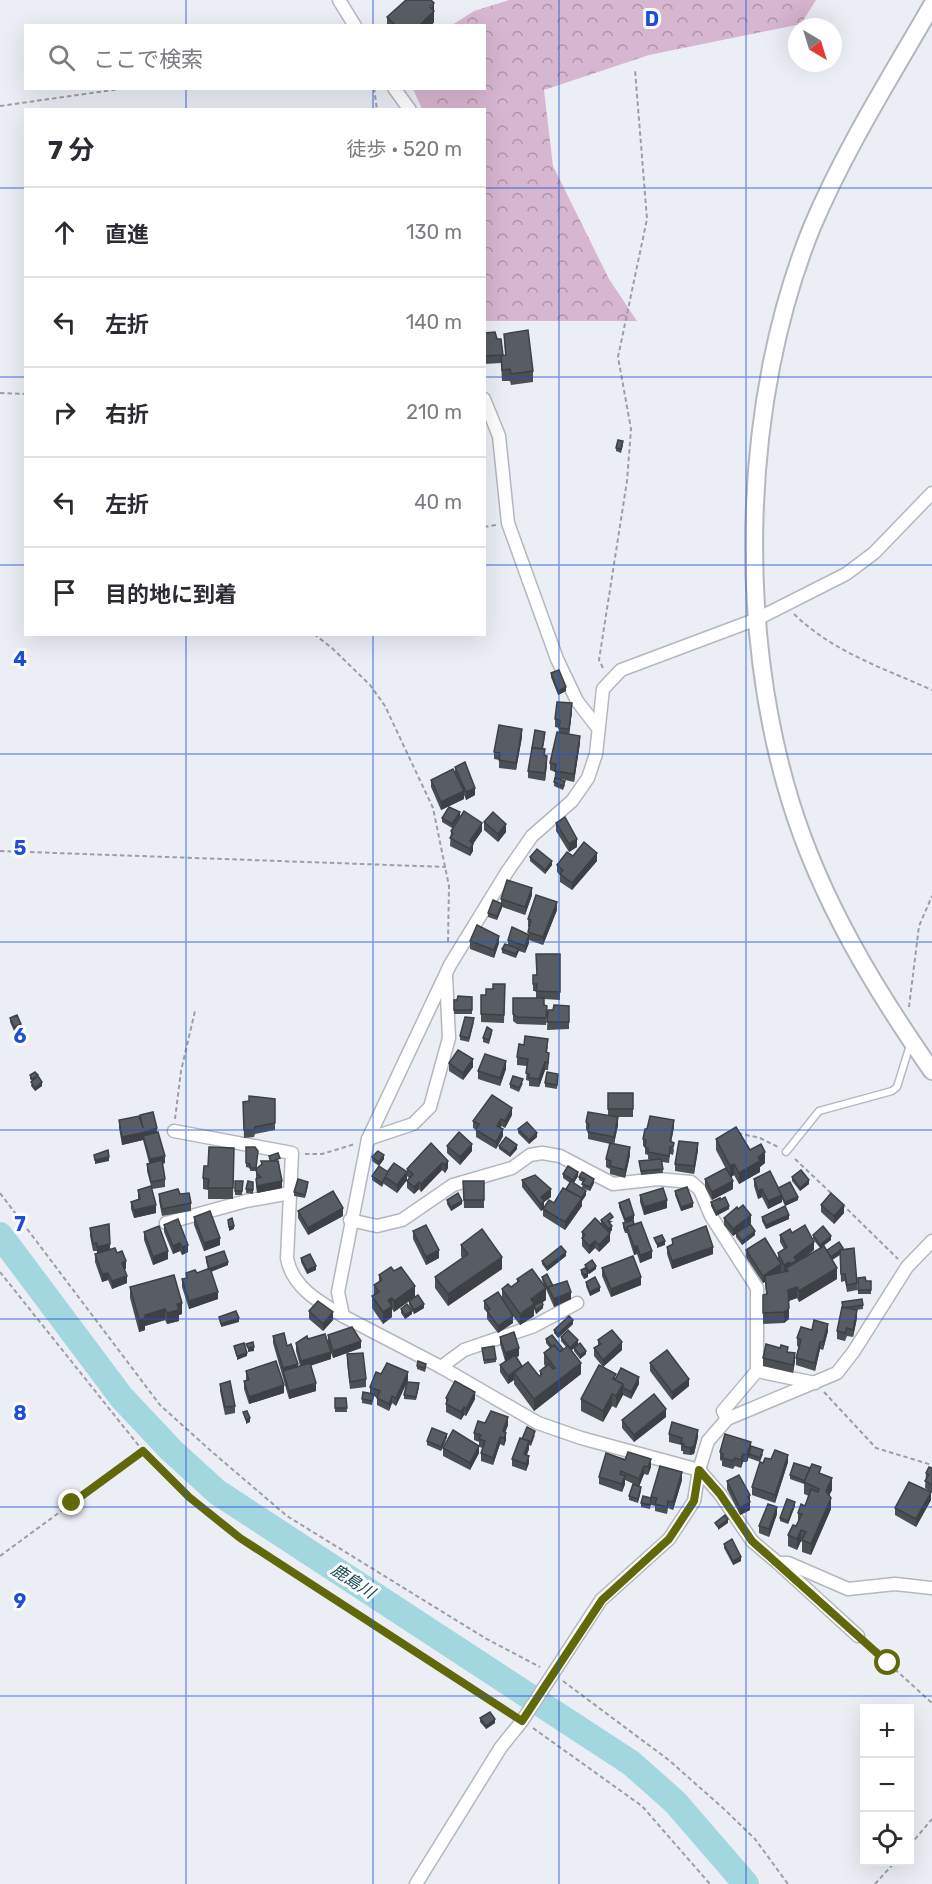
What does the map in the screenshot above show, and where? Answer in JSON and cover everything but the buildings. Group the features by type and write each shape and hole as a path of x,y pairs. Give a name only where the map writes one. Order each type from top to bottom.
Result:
{"street":[{"path":"339,0 354,24"},
{"path":"932,5 846,154 812,229 780,328 762,427 753,522 757,619 769,709 790,803 822,885 859,960 932,1071"},
{"path":"395,90 409,108"},
{"path":"486,404 499,436 508,524 557,659 577,701 598,728"},
{"path":"343,1316 338,1292 350,1220 368,1139 448,970 532,836 572,801 588,778 596,754 603,689 621,670 757,619 846,574 874,553 932,493"},
{"path":"368,1139 413,1124 430,1107 449,1038 448,970"},
{"path":"174,1131 292,1153 287,1258 290,1274 322,1304 441,1367 538,1423 581,1438 699,1470 720,1494 752,1541 858,1636"},
{"path":"350,1220 377,1226 402,1220 453,1185 512,1168 530,1155 542,1153 560,1156 613,1184 658,1179 691,1182 700,1190 711,1216 757,1288 757,1371 729,1401 723,1411 727,1419"},
{"path":"166,1223 246,1201 290,1193"},
{"path":"416,1884 501,1747 522,1721 602,1600 669,1539 694,1501 699,1470 708,1441 727,1419 837,1373 854,1351 907,1267 932,1241"},
{"path":"441,1367 464,1350 534,1326 578,1303"},
{"path":"757,1371 816,1383"},
{"path":"778,1563 788,1563 848,1589 896,1584 932,1588"}],"lane":[{"path":"786,1152 819,1111 892,1091 897,1087 909,1038"}],"path":[{"path":"610,682 599,660 627,481 631,429 618,357 647,219 635,70"},
{"path":"0,106 113,90"},
{"path":"374,90 377,108"},
{"path":"0,393 24,393"},
{"path":"784,605 815,635 834,648 932,690"},
{"path":"317,636 370,685 385,706 433,808 449,886 448,970"},
{"path":"0,851 446,867"},
{"path":"909,1038 914,954 919,926 932,896"},
{"path":"174,1131 181,1071 195,1011"},
{"path":"732,1132 760,1138 786,1152 808,1170 907,1267"},
{"path":"292,1153 322,1154 368,1139"},
{"path":"0,1193 160,1405 211,1451 287,1516 485,1638 552,1673 670,1761 755,1839 788,1884"},
{"path":"0,1272 143,1451 189,1497 240,1538 586,1764 642,1806 710,1884"},
{"path":"816,1383 876,1448 932,1465"},
{"path":"0,1556 143,1451"},
{"path":"858,1636 932,1703"},
{"path":"914,1839 932,1819"},
{"path":"876,1884 892,1866"}],"green space":[{"path":"509,0 816,0 805,18 788,18 788,27 649,55 544,90 553,166 609,279 637,321 486,321 486,108 422,108 413,90 486,90 486,24 454,24 474,11"}],"waterway":[{"name":"鹿島川","path":"0,1235 122,1398 171,1450 217,1492 631,1763 675,1802 746,1884"}],"route":[{"path":"72,1503 143,1451 189,1497 240,1538 497,1707 522,1721 602,1600 669,1539 694,1501 699,1470 720,1494 752,1541 888,1663"}]}
